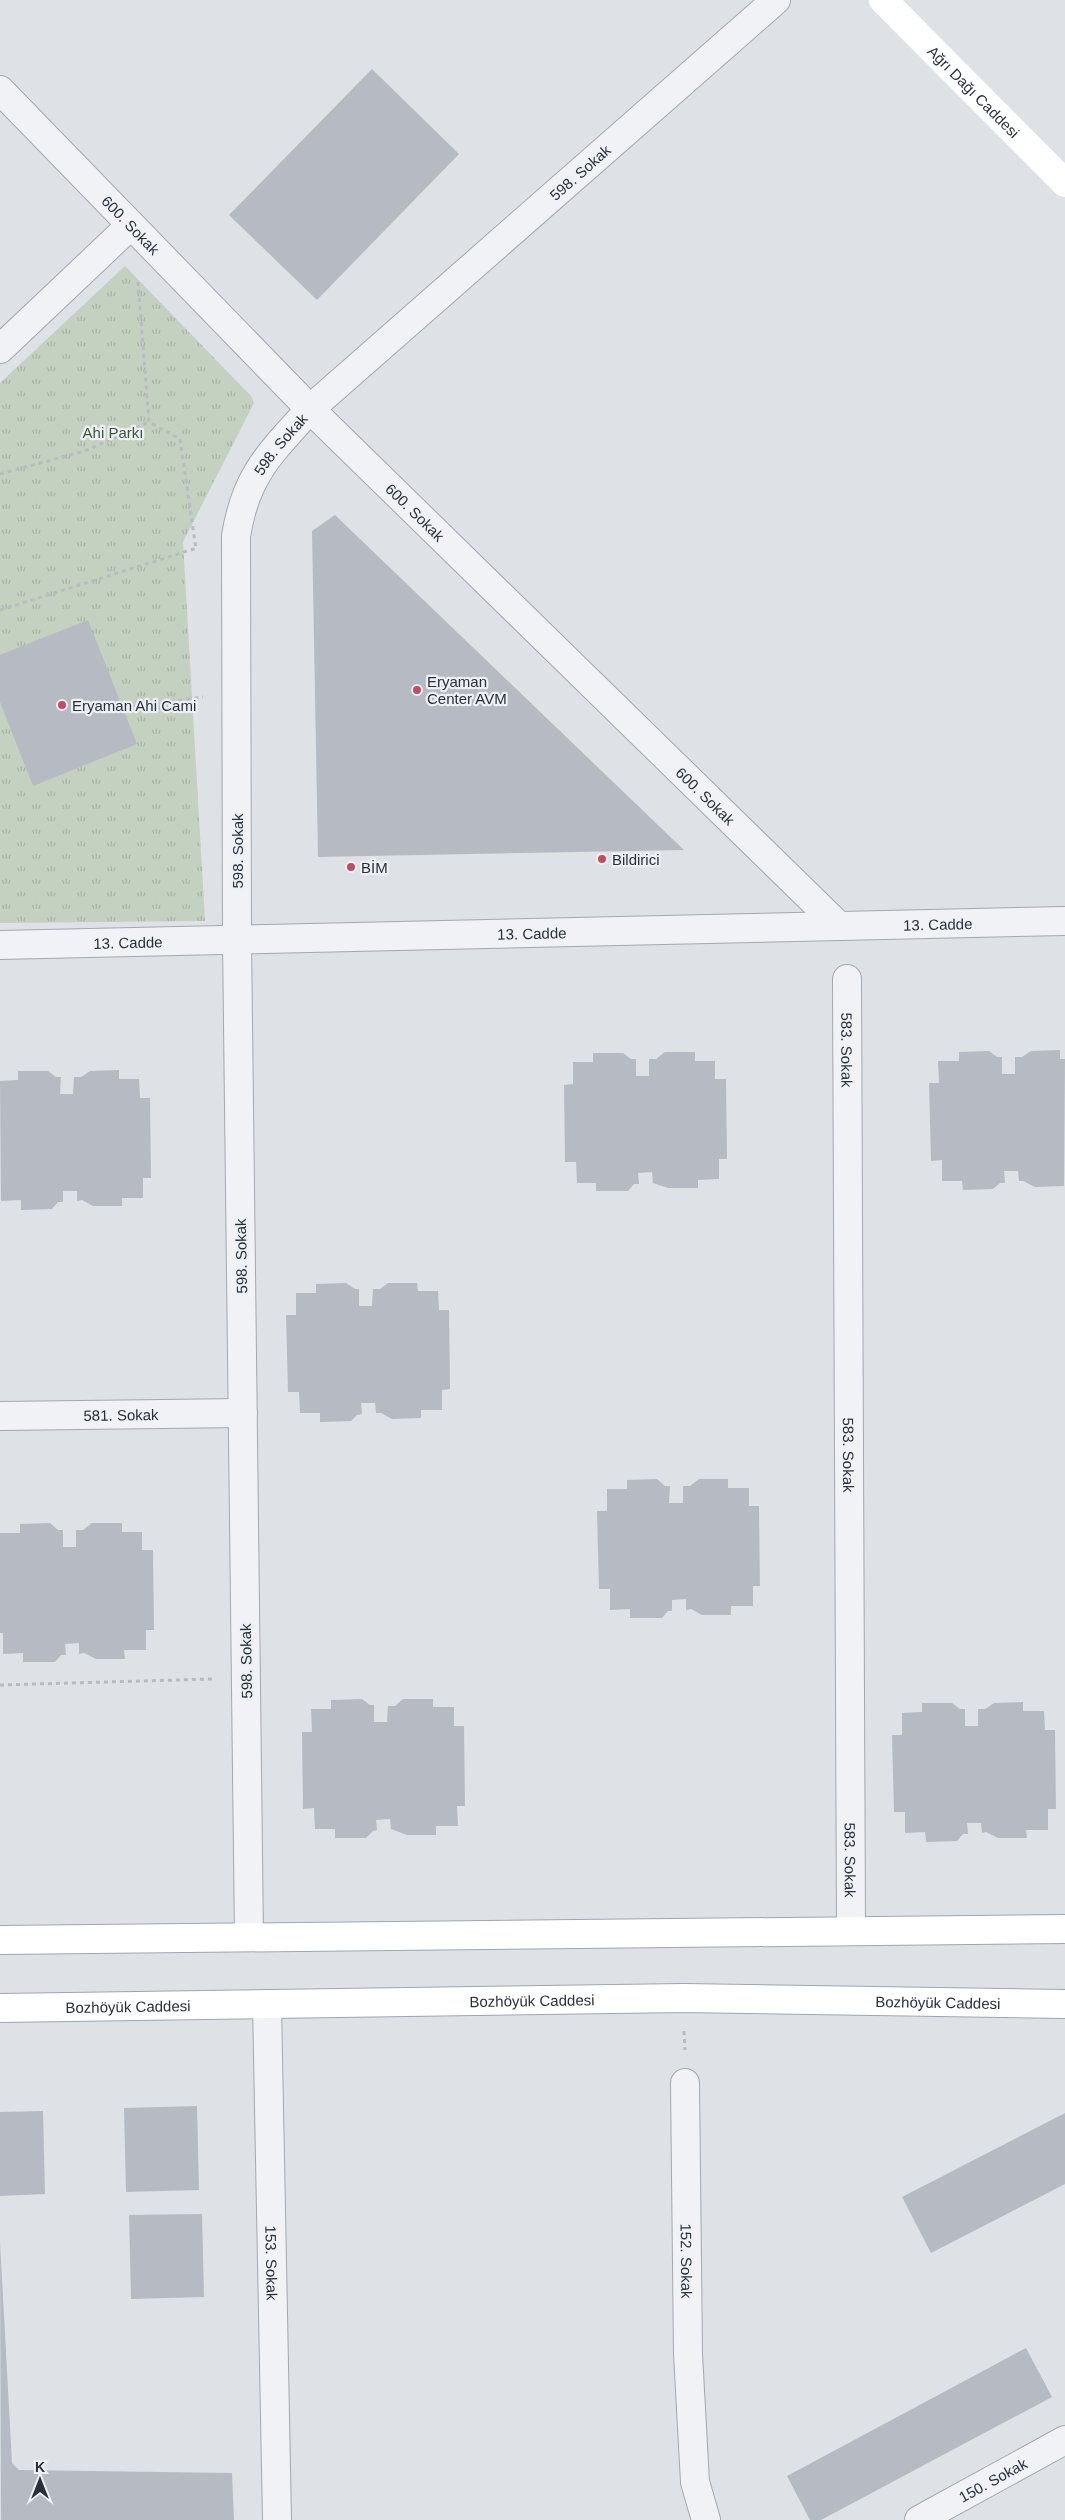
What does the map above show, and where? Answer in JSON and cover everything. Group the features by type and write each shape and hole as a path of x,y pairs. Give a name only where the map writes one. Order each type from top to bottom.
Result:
{"main road":[{"name":"Ağrı Dağı Caddesi","path":"883,0 1065,182"},
{"path":"0,1940 1065,1928"},
{"name":"Bozhöyük Caddesi","path":"0,2008 684,1998 1065,2004"}],"street":[{"name":"598. Sokak","path":"249,1937 237,940 236,692 236,536 244,500 261,464 310,409 776,0"},
{"name":"600. Sokak","path":"0,90 310,409 839,926"},
{"path":"0,349 131,225"},
{"name":"13. Cadde","path":"0,945 1065,921"},
{"name":"583. Sokak","path":"848,979 851,1931"},
{"name":"581. Sokak","path":"0,1416 243,1413"},
{"name":"153. Sokak","path":"267,2004 278,2520"},
{"name":"152. Sokak","path":"685,2083 688,2354 695,2482 706,2520"},
{"name":"150. Sokak","path":"919,2520 1065,2440"}],"path":[{"path":"149,422 138,272 157,252"},
{"path":"0,474 85,451 149,422"},
{"path":"149,422 180,439 196,549"},
{"path":"0,610 236,536"},
{"path":"124,708 236,692"},
{"path":"0,1685 246,1678"},
{"path":"684,1998 685,2083"}],"green space":[{"name":"Ahi Parkı","path":"125,266 251,396 254,403 183,542 205,921 0,923 0,383"}],"building":[{"path":"372,69 459,154 317,300 229,215"},
{"name":"Eryaman Center AVM","path":"335,515 684,850 318,857 312,531"},
{"name":"Eryaman Ahi Cami","path":"88,620 137,744 33,786 0,702 0,655"},
{"path":"1060,1050 1060,1059 1065,1059 1064,1186 1035,1187 1019,1181 1018,1171 1004,1171 1005,1183 1000,1183 993,1189 963,1190 962,1181 942,1181 942,1160 931,1161 929,1083 939,1083 938,1061 959,1061 959,1052 989,1051 997,1057 1002,1057 1002,1074 1015,1074 1015,1057 1022,1057 1031,1051"},
{"path":"665,1052 695,1052 695,1061 715,1061 715,1079 726,1079 727,1159 719,1159 719,1179 698,1180 698,1188 668,1188 653,1183 652,1172 638,1173 639,1184 634,1184 628,1191 596,1191 596,1183 577,1183 576,1162 565,1162 564,1085 573,1084 573,1062 593,1062 593,1053 623,1053 631,1059 636,1059 636,1076 649,1076 649,1059 656,1059"},
{"path":"119,1070 119,1079 139,1079 140,1098 150,1098 151,1178 143,1178 143,1198 122,1198 122,1206 93,1206 82,1200 77,1201 77,1191 63,1191 63,1202 58,1202 52,1209 21,1210 21,1200 1,1201 0,1081 18,1080 18,1071 48,1071 56,1077 61,1077 60,1094 73,1094 74,1077 81,1077 90,1071"},
{"path":"346,1283 355,1289 359,1289 359,1306 372,1306 373,1289 380,1289 388,1283 417,1283 418,1291 438,1291 439,1310 449,1310 450,1389 442,1390 442,1410 421,1410 421,1418 392,1419 381,1413 376,1413 375,1403 361,1403 362,1414 357,1415 351,1421 320,1422 320,1413 300,1413 299,1392 288,1392 286,1315 296,1315 296,1293 316,1293 316,1284"},
{"path":"657,1479 665,1486 670,1486 669,1503 683,1503 683,1486 690,1486 699,1479 728,1479 728,1488 749,1488 749,1506 759,1506 760,1586 753,1586 753,1606 731,1606 731,1615 702,1615 691,1609 686,1610 686,1599 672,1600 672,1611 668,1611 662,1618 630,1618 630,1609 610,1610 610,1589 599,1589 597,1511 607,1511 607,1489 627,1489 627,1480"},
{"path":"50,1523 58,1530 63,1530 63,1547 76,1547 76,1530 83,1530 92,1523 122,1523 122,1532 142,1532 142,1550 153,1550 154,1630 146,1630 146,1650 124,1650 125,1659 96,1659 84,1653 79,1654 79,1643 65,1644 66,1655 61,1655 55,1662 23,1662 23,1653 3,1654 3,1633 0,1633 0,1533 20,1533 20,1524"},
{"path":"362,1699 370,1705 374,1705 374,1722 387,1722 388,1706 395,1706 403,1699 433,1699 433,1707 454,1707 454,1726 464,1726 465,1806 457,1806 458,1826 436,1826 436,1835 407,1835 391,1829 390,1819 376,1820 377,1830 373,1831 366,1838 335,1838 335,1829 315,1829 314,1808 303,1809 302,1732 312,1732 311,1709 331,1709 331,1700"},
{"path":"1023,1702 1023,1711 1044,1711 1045,1730 1055,1730 1056,1809 1048,1809 1048,1830 1026,1830 1027,1838 998,1838 986,1832 982,1833 981,1823 967,1823 968,1834 963,1834 957,1841 926,1842 925,1832 905,1833 905,1812 894,1812 892,1735 902,1735 902,1713 922,1712 922,1703 952,1703 960,1709 965,1709 965,1726 978,1726 978,1709 985,1709 994,1703"},
{"path":"197,2106 199,2190 126,2192 124,2108"},
{"path":"43,2111 45,2194 0,2196 0,2112"},
{"path":"1065,2113 1065,2184 931,2253 902,2197"},
{"path":"202,2214 204,2297 131,2299 129,2215"},
{"path":"0,2242 12,2463 19,2470 232,2473 234,2520 1,2520"},
{"path":"1026,2348 1052,2397 821,2520 810,2520 787,2476"}],"place":[{"name":"Eryaman Center AVM","path":"417,690"},
{"name":"Eryaman Ahi Cami","path":"62,705"},
{"name":"Bildirici","path":"602,859"},
{"name":"BİM","path":"351,867"}]}
